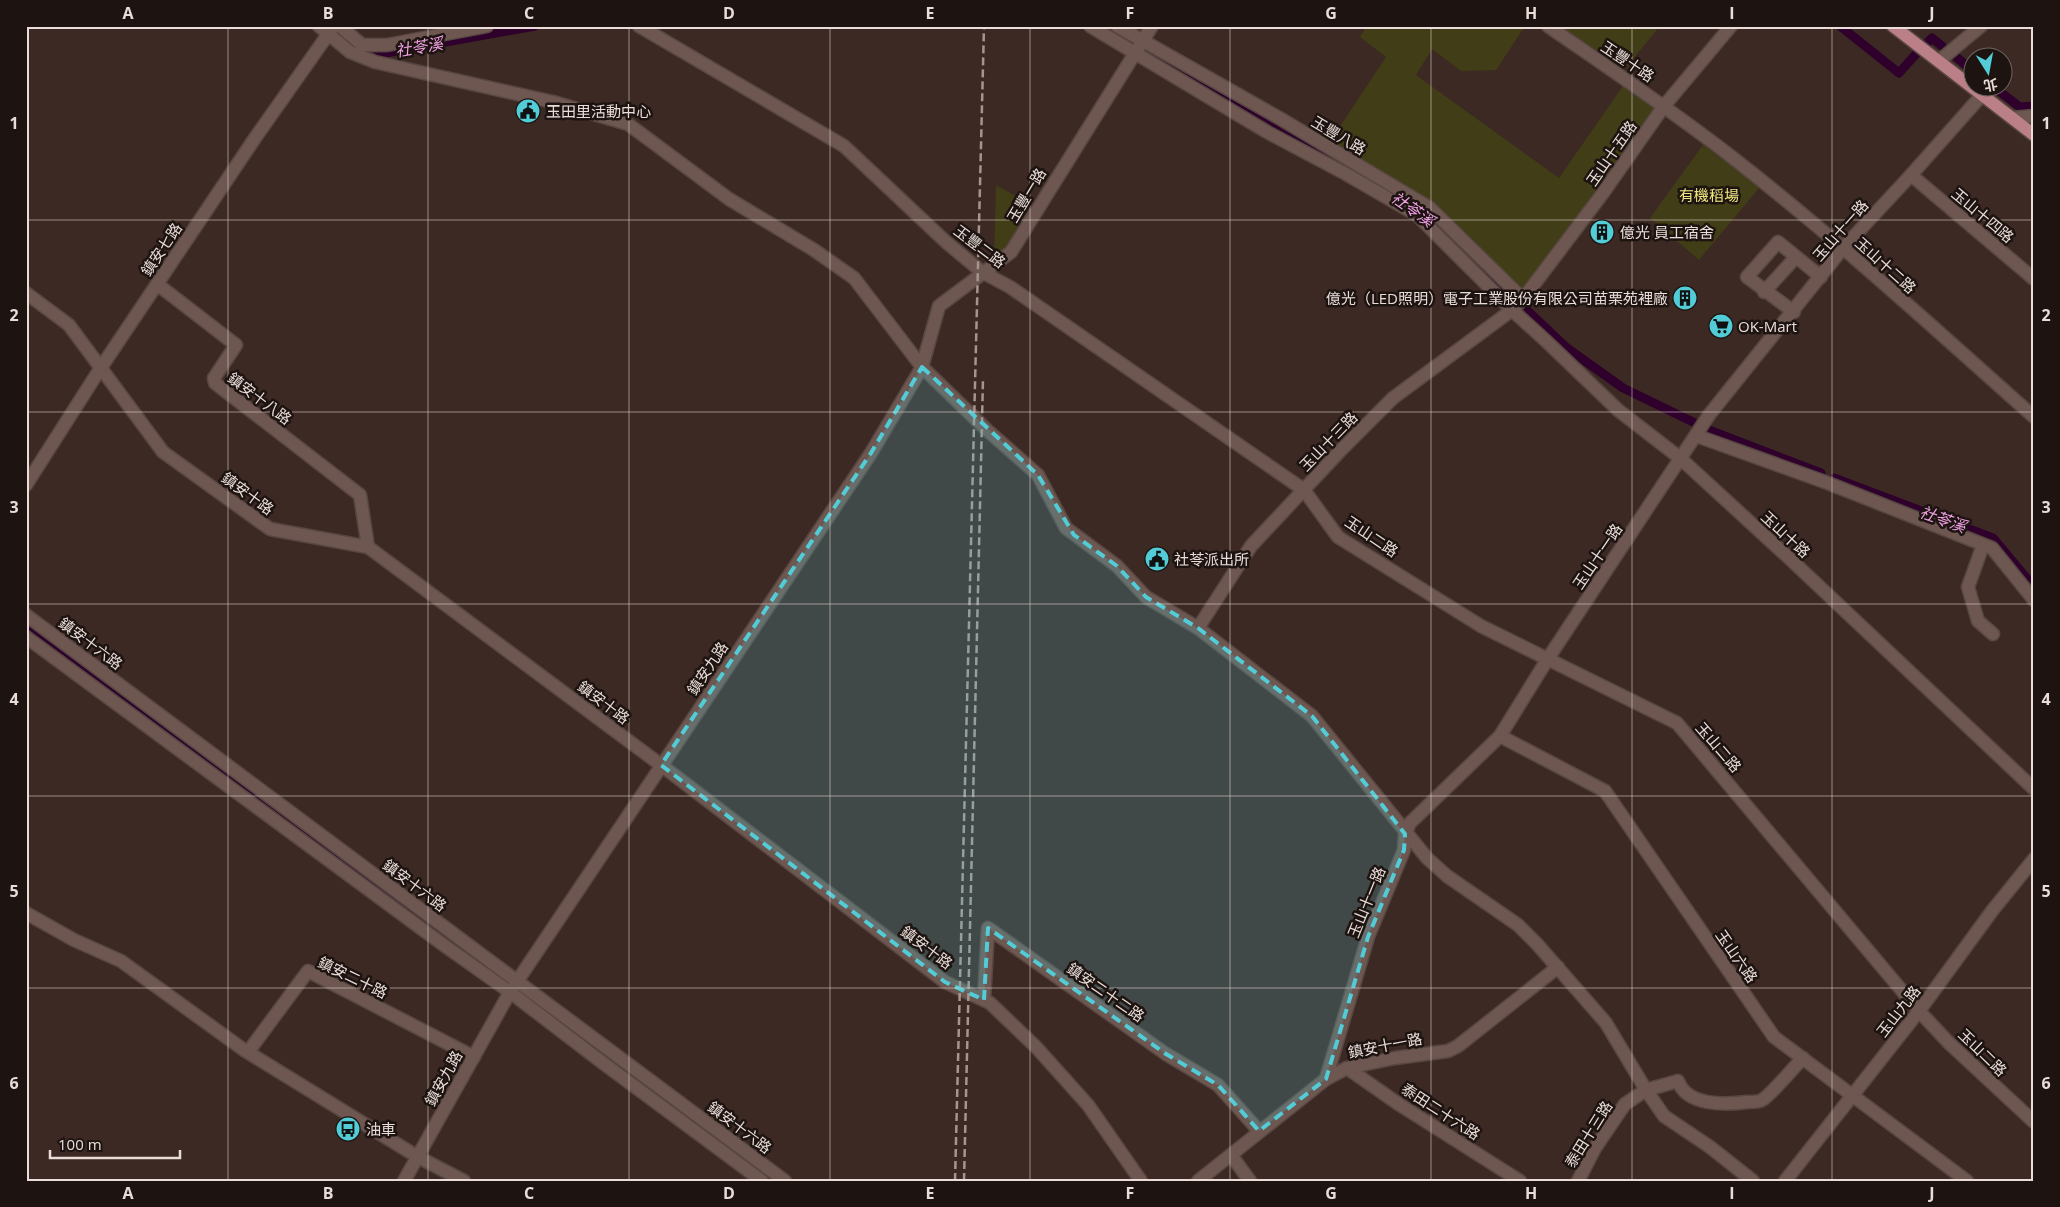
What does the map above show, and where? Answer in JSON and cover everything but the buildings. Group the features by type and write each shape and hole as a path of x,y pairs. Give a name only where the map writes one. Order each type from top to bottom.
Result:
{"main road":[{"path":"1894,26 1962,79"},
{"path":"1986,98 2034,136"}],"street":[{"path":"340,26 362,45 387,45 487,26"},
{"name":"玉豐二路","path":"639,26 844,146 946,242 982,272 1010,287 1304,490"},
{"path":"1090,26 1138,47 1267,132 1417,215 1517,304"},
{"name":"玉豐八路","path":"1117,26 1138,47 1282,119 1430,208 1517,304"},
{"name":"玉豐一路","path":"922,367 939,306 1011,252 1152,26"},
{"name":"玉豐十路","path":"1548,26 1664,106"},
{"name":"玉山十五路","path":"1517,304 1603,193 1664,106 1731,26"},
{"path":"1939,61 1982,26"},
{"path":"327,29 350,52 375,62 554,102 628,124 729,199 814,250 854,278 922,367 986,430 1038,476 1066,528 1118,566 1146,597 1198,628 1312,716 1426,858 1447,876 1518,925 1558,967 1606,1022 1646,1090 1664,1116 1710,1147 1753,1181"},
{"name":"鎮安七路","path":"26,485 100,369 327,29"},
{"name":"玉山十一路","path":"1326,1079 1368,937 1404,850 1405,834 1410,823 1500,736 1547,660 1680,458 1697,436 1709,415 1794,312 1843,248 1979,98"},
{"name":"玉山十二路","path":"1664,106 1742,165 1843,248 2034,417"},
{"path":"2012,118 2034,116"},
{"name":"玉山十四路","path":"1911,175 2034,279"},
{"path":"1794,312 1764,292 1746,277 1778,242 1821,277"},
{"path":"1764,292 1796,257"},
{"name":"鎮安十八路","path":"157,284 236,346 214,378 215,383 360,495 368,547"},
{"name":"鎮安十路","path":"26,293 69,325 163,452 270,529 368,547 662,766 945,982 990,1002 1036,1047 1088,1106 1141,1181"},
{"name":"玉山十路","path":"1517,304 1546,341 1618,410 1680,458 2034,789"},
{"name":"玉山十三路","path":"1198,628 1251,546 1340,451 1393,398 1517,304"},
{"name":"鎮安九路","path":"404,1181 514,986 871,453 922,367"},
{"path":"1697,436 1825,482 1992,548 2034,600"},
{"name":"玉山二路","path":"1304,490 1338,536 1481,626 1677,723 1919,1011 1949,1043 2034,1122"},
{"path":"1983,545 1968,586 1978,621 1993,634"},
{"name":"鎮安十六路","path":"26,615 514,986 785,1181"},
{"path":"26,637 445,946 514,986 603,1063 762,1181"},
{"name":"玉山六路","path":"1500,736 1605,791 1774,1038 1967,1181"},
{"name":"玉山九路","path":"1785,1181 1919,1011 1992,910 2034,859"},
{"path":"26,913 74,940 122,961 248,1052 418,1157 464,1181"},
{"name":"鎮安二十二路","path":"984,1000 988,928 1166,1054 1218,1085 1259,1131"},
{"name":"鎮安十一路","path":"1198,1181 1326,1079 1347,1068 1395,1058 1448,1051 1458,1046 1558,967"},
{"name":"鎮安二十路","path":"248,1052 308,971 474,1057"},
{"name":"泰田十三路","path":"1578,1181 1595,1148 1625,1104 1646,1090 1678,1081 1681,1089 1688,1095 1707,1102 1731,1104 1762,1100 1803,1058"},
{"name":"泰田二十六路","path":"1347,1068 1400,1105 1520,1181"},
{"path":"1231,1155 1250,1181"}],"highlighted area":[{"path":"922,367 1038,475 1074,535 1117,566 1146,597 1198,628 1312,716 1405,834 1404,850 1368,937 1326,1079 1259,1131 1218,1085 1166,1054 988,928 984,1000 945,982 661,765 871,453"}],"green space":[{"path":"1367,26 1525,26 1496,70 1461,71 1432,49 1416,75 1559,178 1623,86 1658,112 1523,293 1432,204 1329,143 1386,57 1360,37"},
{"path":"1558,26 1660,26 1623,71"},
{"name":"有機稻場","path":"1703,145 1760,187 1699,260 1650,218"},
{"path":"996,185 1031,205 1006,248 994,259"}],"waterway":[{"name":"社苓溪","path":"338,33 360,47 385,53 535,26"},
{"name":"社苓溪","path":"1105,26 1392,194"},
{"path":"1840,26 1899,73 1916,54"},
{"path":"1927,43 1932,38 1942,46"},
{"path":"1955,56 1962,62"},
{"path":"2008,98 2020,107 2034,106"},
{"name":"社苓溪","path":"1412,205 1422,211 1567,348 1623,388 1695,423"},
{"name":"社苓溪","path":"1709,430 1821,473"},
{"name":"社苓溪","path":"1834,478 1993,538 2034,587"},
{"path":"26,625 505,981"},
{"path":"540,1007 602,1053"},
{"path":"614,1062 773,1181"}],"railway":[{"path":"955,1181 984,26"},
{"path":"964,1181 983,379"}],"place":[{"name":"玉田里活動中心","path":"528,111"},
{"name":"億光 員工宿舍","path":"1602,232"},
{"name":"億光（LED照明）電子工業股份有限公司苗栗苑裡廠","path":"1685,298"},
{"name":"OK-Mart","path":"1721,326"},
{"name":"社苓派出所","path":"1157,559"},
{"name":"油車","path":"348,1129"}]}
